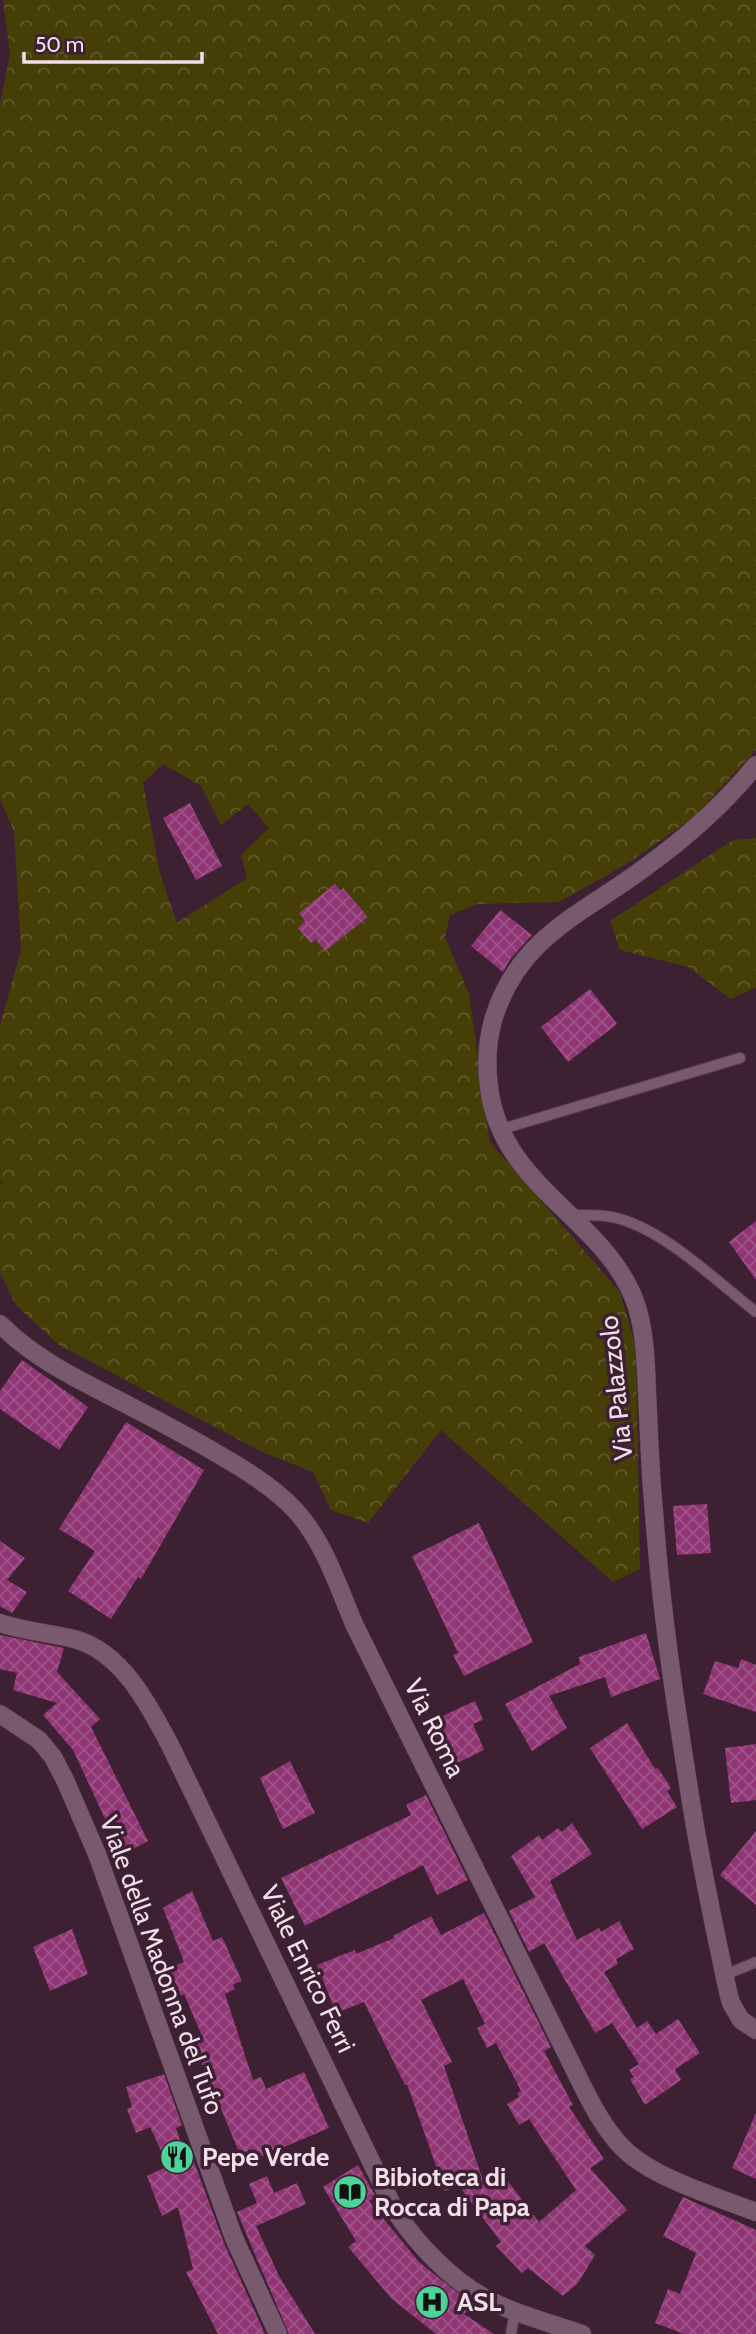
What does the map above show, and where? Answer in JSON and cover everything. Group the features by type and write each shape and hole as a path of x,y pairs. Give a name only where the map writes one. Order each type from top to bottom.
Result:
{"street":[{"name":"Via Palazzolo","path":"756,765 697,827 649,865 554,929 522,963 500,1000 489,1038 487,1074 499,1130 524,1169 603,1250 632,1294 640,1319 664,1628 701,1863 724,1975 734,2009 741,2020 756,2031"},
{"name":"Via Roma","path":"0,1324 47,1363 204,1446 259,1480 296,1511 324,1555 354,1624 581,2083 612,2135 634,2159 651,2169 756,2212"},
{"name":"Viale Enrico Ferri","path":"0,1623 76,1639 91,1645 106,1654 132,1684 170,1745 395,2211 415,2238 460,2281 485,2298 582,2334"},
{"name":"Viale della Madonna del Tufo","path":"0,1714 39,1740 65,1780 97,1854 234,2238 278,2334"}],"lane":[{"path":"499,1130 740,1058"},
{"path":"568,1215 611,1217 643,1228 674,1248 756,1312"},
{"path":"724,1975 756,1962"},
{"path":"511,2334 515,2311"}],"green space":[{"path":"3,0 756,0 756,750 693,818 625,865 559,902 477,904 450,915 445,937 469,994 490,1142 620,1292 636,1348 640,1569 613,1582 441,1430 368,1523 331,1510 313,1472 262,1452 59,1345 16,1305 0,1273 0,1025 21,950 14,831 0,800 0,104 10,54","holes":["163,764 201,786 221,825 248,804 269,828 241,855 247,878 177,923 160,874 143,783","335,884 341,891 344,889 367,917 311,943 298,928 305,921 299,913"]},
{"path":"756,838 756,987 731,999 688,967 620,950 610,921 733,840"}],"building":[{"path":"190,803 222,866 196,880 163,818"},
{"path":"335,884 341,891 343,888 368,917 325,951 316,940 311,943 298,928 305,921 299,913"},
{"path":"500,910 532,935 511,958 503,972 471,946"},
{"path":"590,989 617,1024 568,1062 541,1027"},
{"path":"756,1221 756,1280 729,1242"},
{"path":"22,1360 88,1407 59,1450 0,1409 0,1391"},
{"path":"126,1422 204,1470 141,1579 138,1577 111,1619 68,1591 95,1551 59,1529"},
{"path":"707,1504 711,1553 677,1555 673,1506"},
{"path":"479,1523 533,1642 464,1676 453,1655 458,1653 412,1556"},
{"path":"0,1541 25,1558 7,1580 27,1592 12,1613 0,1606"},
{"path":"646,1633 660,1679 611,1697 605,1677 549,1696 567,1728 532,1751 505,1704 580,1664 579,1657"},
{"path":"0,1635 64,1648 57,1672 100,1719 91,1727 148,1841 122,1855 73,1750 43,1715 57,1703 13,1690 17,1673 0,1669"},
{"path":"741,1659 756,1665 756,1712 703,1694 715,1661 738,1668"},
{"path":"475,1701 483,1720 473,1724 484,1750 453,1765 431,1721"},
{"path":"627,1723 655,1769 658,1768 671,1788 667,1791 677,1807 642,1829 590,1748"},
{"path":"756,1744 756,1800 731,1803 725,1748"},
{"path":"290,1761 315,1813 283,1829 260,1778"},
{"path":"426,1795 468,1880 437,1895 423,1865 305,1926 281,1878 411,1815 406,1805"},
{"path":"572,1823 592,1854 550,1881 577,1940 599,1928 601,1932 619,1921 634,1949 616,1959 618,1964 604,1972 637,2028 647,2021 656,2034 678,2019 700,2053 675,2069 681,2080 645,2105 630,2079 634,2077 629,2070 639,2064 612,2023 595,2033 544,1943 529,1952 509,1911 535,1897 511,1856 539,1835 542,1840 558,1828 562,1832"},
{"path":"756,1831 756,1905 720,1875"},
{"path":"192,1891 213,1941 222,1937 242,1981 233,1984 235,1989 225,1994 253,2080 261,2077 266,2089 304,2072 329,2128 244,2164 193,2042 202,2036 184,1994 181,1996 169,1968 184,1962 163,1908"},
{"path":"484,1913 551,2047 544,2051 573,2105 569,2107 604,2159 590,2168 627,2210 585,2246 595,2255 578,2283 563,2296 528,2268 522,2273 496,2246 501,2242 459,2186 445,2191 407,2084 405,2085 364,2002 336,2013 317,1965 355,1950 356,1954 394,1938 393,1936 431,1916 441,1935","holes":["463,1979 485,2024 477,2028 487,2048 496,2043 521,2091 517,2093 519,2097 507,2104 519,2125 529,2119 576,2190 539,2222 503,2175 486,2189 444,2066 452,2062 421,2000"]},
{"path":"72,1929 88,1974 50,1991 33,1947"},
{"path":"164,2074 182,2125 176,2128 188,2164 194,2162 224,2243 265,2334 218,2334 186,2272 193,2269 178,2207 162,2216 147,2176 168,2166 150,2127 136,2133 127,2109 132,2107 126,2087"},
{"path":"756,2113 756,2179 732,2168"},
{"path":"358,2165 376,2197 369,2201 419,2262 472,2304 464,2314 494,2334 436,2334 392,2299 348,2247 356,2241 323,2187"},
{"path":"267,2176 274,2193 297,2183 306,2204 256,2226 280,2278 315,2334 289,2334 237,2212 257,2203 249,2184"},
{"path":"683,2197 756,2230 756,2334 684,2334 655,2323 668,2289 680,2294 696,2253 663,2236"}],"place":[{"name":"Pepe Verde","path":"177,2157"},
{"name":"Bibioteca di Rocca di Papa","path":"350,2192"},
{"name":"ASL","path":"432,2302"}]}
